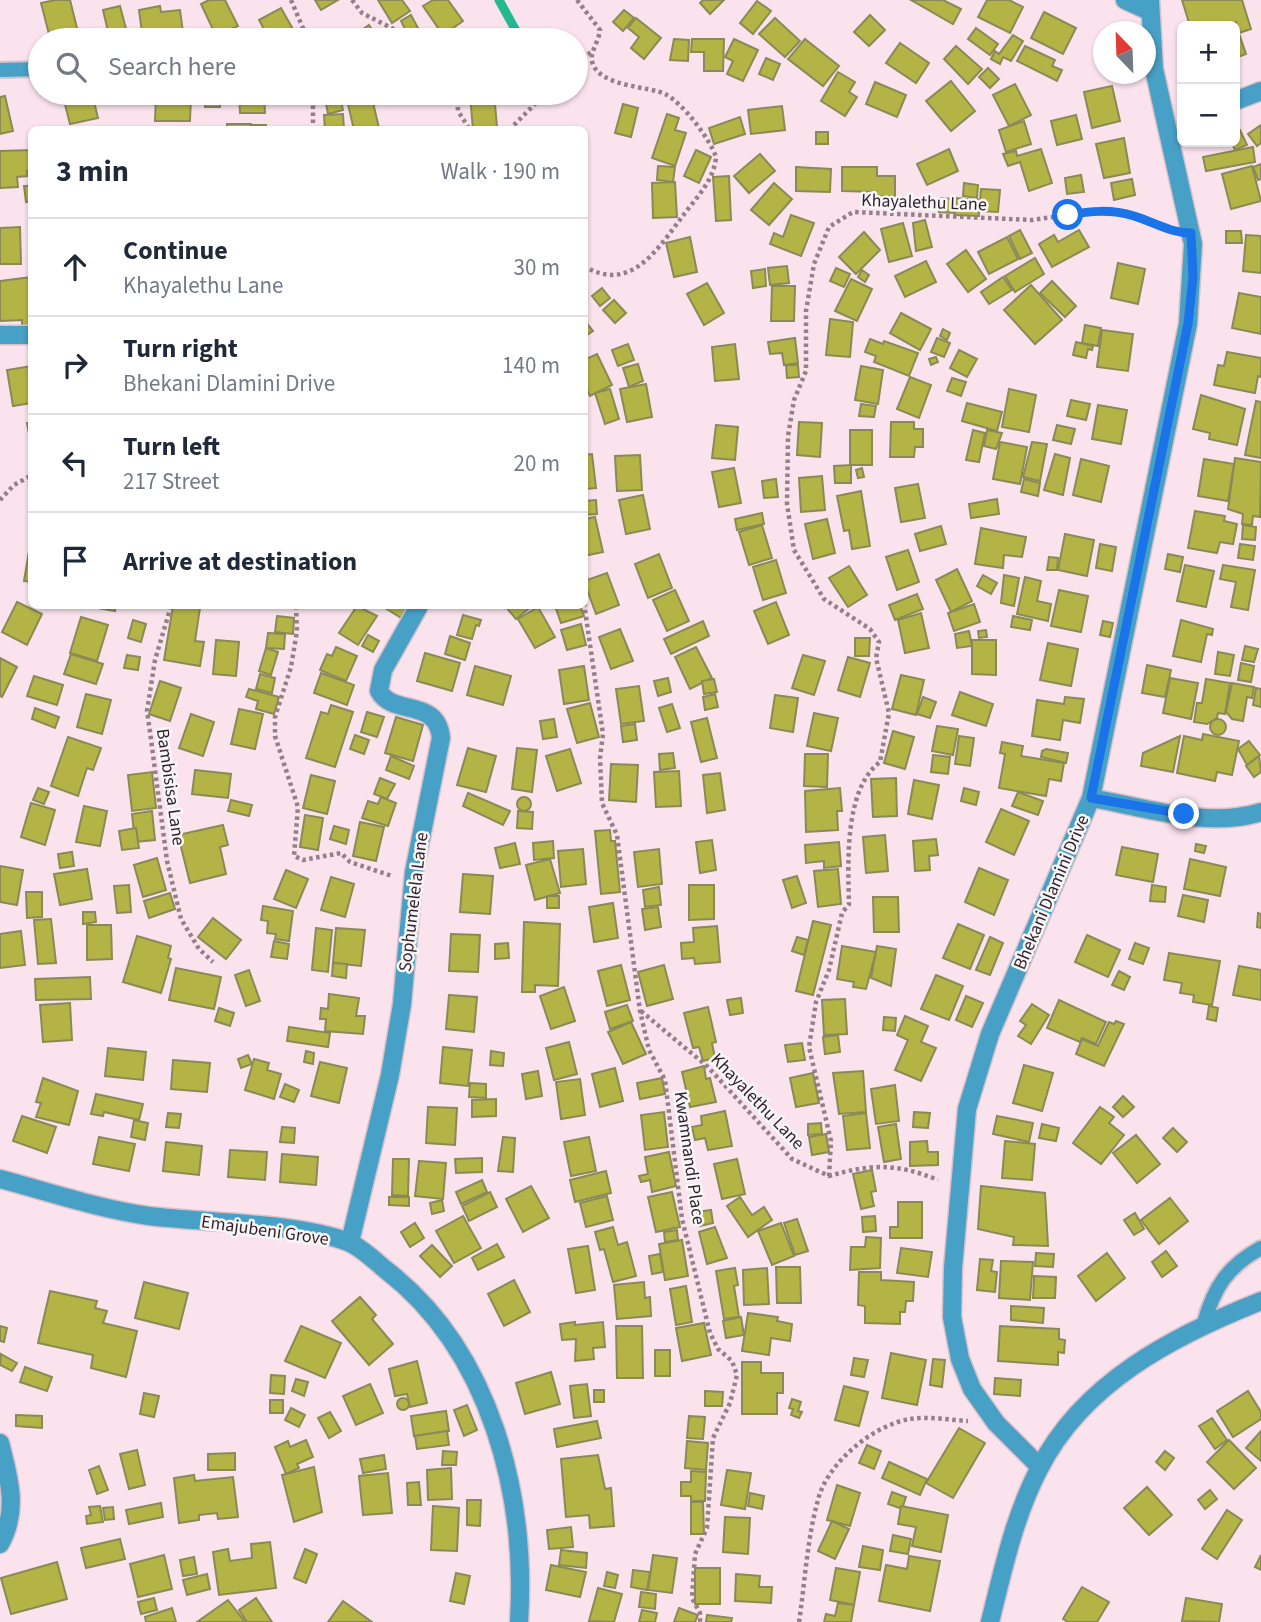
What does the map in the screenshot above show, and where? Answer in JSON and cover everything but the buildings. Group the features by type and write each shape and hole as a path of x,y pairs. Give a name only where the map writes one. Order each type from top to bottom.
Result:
{"street":[{"path":"1125,0 1149,6"},
{"name":"Bhekani Dlamini Drive","path":"1040,1467 996,1423 972,1389 960,1359 952,1317 959,1189 967,1109 990,1034 1091,798 1188,324 1193,277 1191,233 1175,123 1154,69 1149,6"},
{"path":"1240,99 1261,91"},
{"path":"0,335 28,335"},
{"name":"Sophumelela Lane","path":"350,1242 390,1075 402,1004 413,883 441,738 440,729 431,715 382,696 379,682 417,609"},
{"path":"1091,798 1207,818 1232,818 1261,812"},
{"name":"Emajubeni Grove","path":"0,1179 146,1215 282,1229 350,1242 402,1284 442,1325 460,1351 502,1451 513,1495 520,1543 519,1622"},
{"path":"990,1622 1006,1554 1040,1467 1066,1429 1106,1385 1141,1360 1205,1323 1261,1301"},
{"path":"0,1443 10,1522 0,1544"}],"lane":[{"path":"0,70 28,69"},
{"path":"1205,1323 1212,1296 1226,1275 1261,1248"}],"path":[{"path":"291,0 302,28"},
{"path":"352,0 362,13 391,28"},
{"path":"577,0 600,30 593,51 594,67 624,85 664,93 706,139 716,157 710,178 650,258 624,273 611,276 601,276 588,268"},
{"path":"588,54 593,51"},
{"path":"313,105 313,126"},
{"path":"458,105 458,111 467,126"},
{"path":"513,126 534,105"},
{"name":"Khayalethu Lane","path":"640,1010 708,1068 792,1159 829,1176 831,1141 809,1047 812,1016 829,970 842,913 849,904 848,844 860,789 867,771 880,762 889,713 876,659 879,642 870,629 824,598 794,550 789,527 788,436 794,400 806,371 806,311 814,264 824,235 834,221 844,216 869,212 930,218 1032,220 1096,211 1134,216 1177,233 1191,233"},
{"path":"0,500 14,485 28,477"},
{"name":"Bambisisa Lane","path":"170,609 155,660 147,711 149,732 167,861 181,919 193,942 213,962"},
{"path":"296,609 297,631 291,667 275,717 275,736 298,807 294,856 303,860 341,853 350,862 413,883"},
{"name":"Kwamnandi Place","path":"585,609 603,734 600,758 602,803 617,835 640,1010 649,1050 665,1080 682,1219 709,1333 718,1349 732,1361 737,1375 730,1403 713,1438 707,1528 695,1554 692,1598 700,1613 700,1622"},
{"path":"829,1176 863,1166 877,1166 926,1175 959,1189"},
{"path":"799,1622 818,1498 848,1454 869,1433 912,1418 996,1423"}],"waterway":[{"path":"499,0 514,28"}],"route":[{"path":"1068,215 1096,211 1114,212 1134,216 1177,233 1191,233 1193,277 1188,324 1091,798 1184,814"}]}
